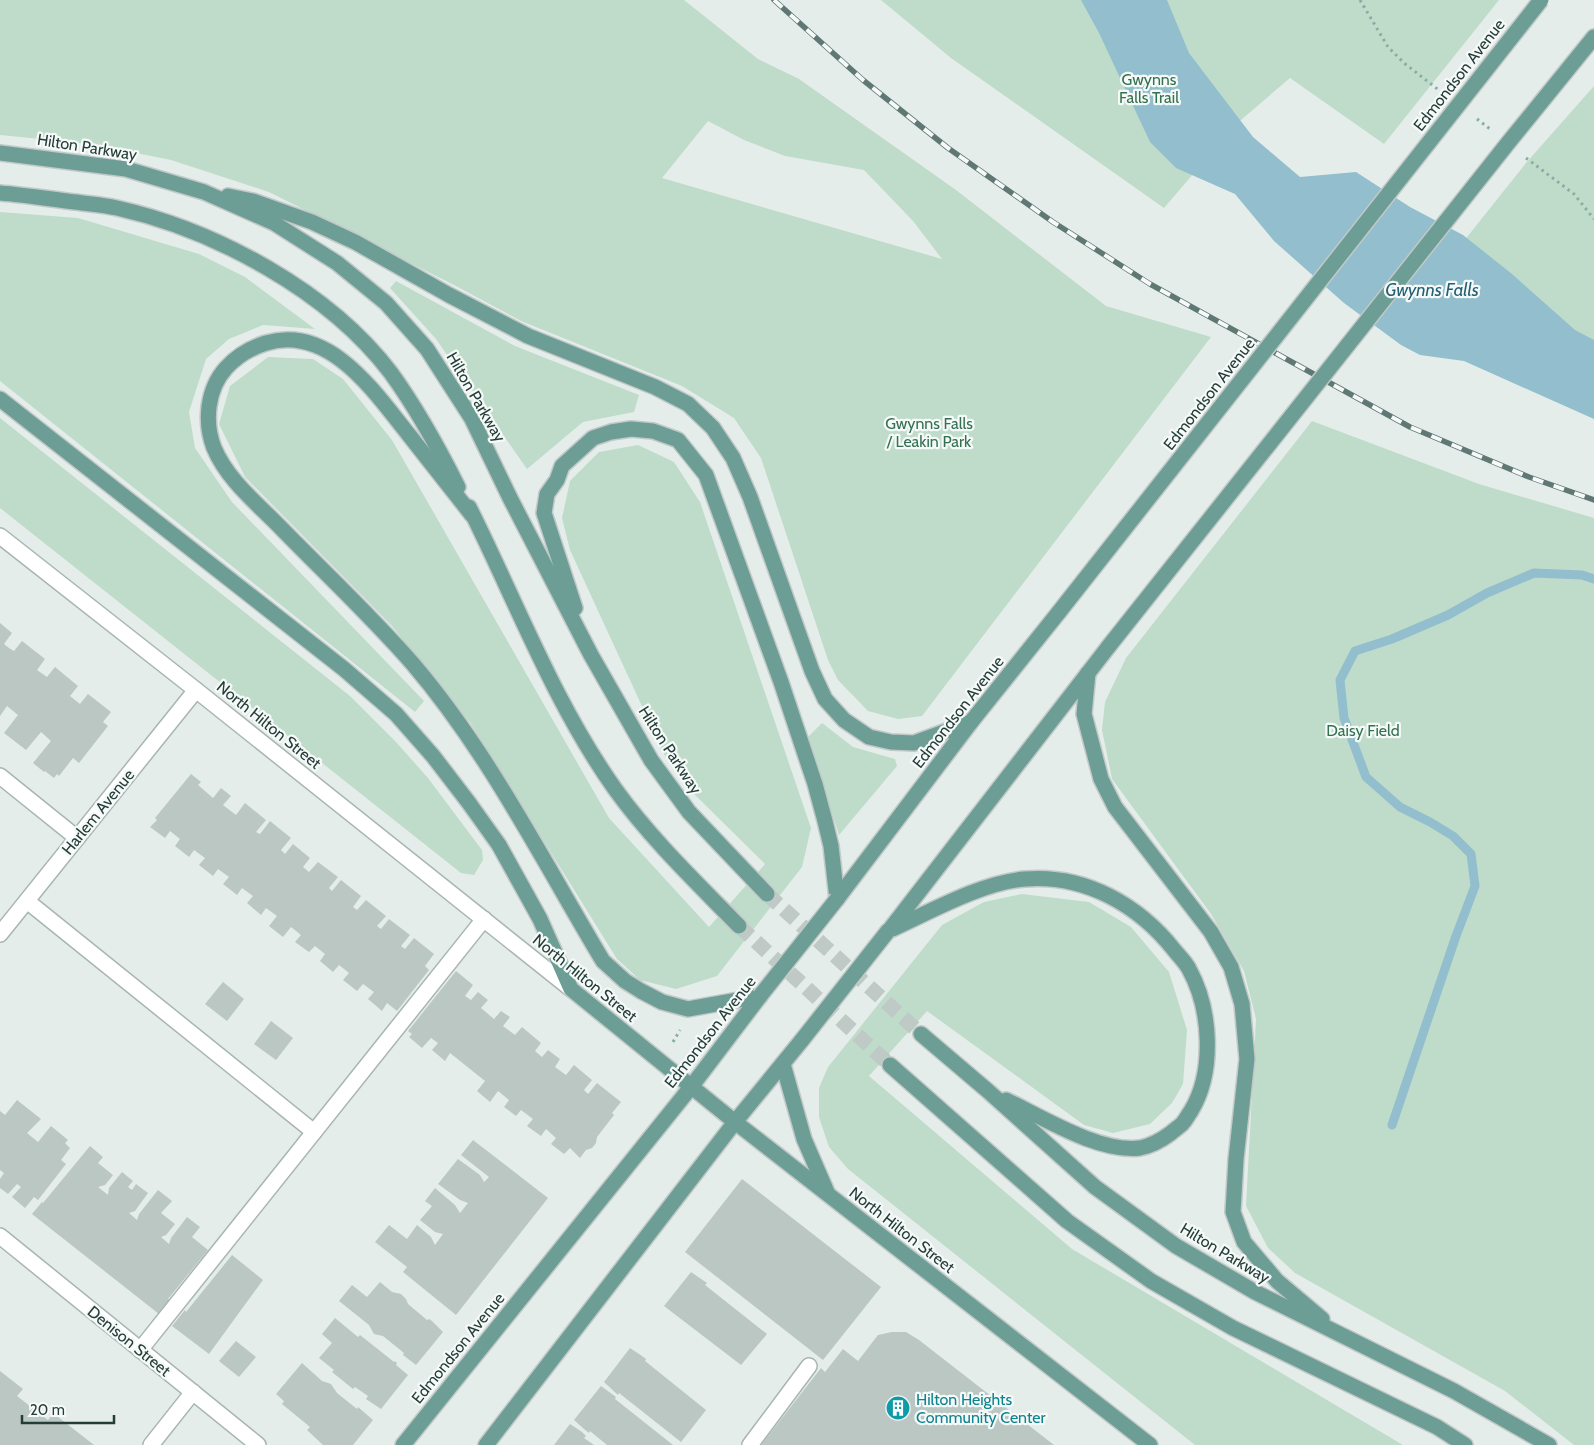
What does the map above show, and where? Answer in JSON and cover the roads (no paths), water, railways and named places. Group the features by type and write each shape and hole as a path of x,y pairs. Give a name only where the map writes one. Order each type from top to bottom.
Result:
{"main road":[{"name":"Edmondson Avenue","path":"403,1445 691,1087 972,722 1541,0"},
{"path":"486,1445 1109,646 1489,166 1594,37"},
{"name":"Hilton Parkway","path":"0,153 126,169 204,192 274,223 337,263 386,303 427,349 472,419 510,498 591,655 656,767 689,812 767,894"},
{"path":"204,192 253,201 312,222 354,242 528,336 654,387 688,404 713,428 733,458 750,497 812,671 825,699 844,720 869,737 891,742 914,743 972,722"},
{"path":"0,193 116,207 188,229 254,261 310,295 356,335 390,372 433,436 567,711 615,788 654,839 739,926"},
{"path":"472,515 377,395 350,367 327,350 301,341 278,340 254,346 234,359 218,377 209,400 208,425 214,447 226,470 245,492 368,615 413,665 448,710 496,780 603,961 625,981 641,991 662,1002 688,1009 760,996"},
{"path":"0,399 344,669 396,714 433,756 499,845 540,919 571,989"},
{"path":"591,655 544,513 547,494 557,480 562,466 593,438 618,431 653,431 678,440 706,475 778,673 815,784 831,846 837,899"},
{"path":"1088,673 1084,714 1101,779 1115,807 1211,932 1231,967 1242,1004 1247,1060 1236,1159 1233,1212 1244,1242 1277,1281 1338,1333"},
{"path":"888,931 983,888 1024,879 1064,879 1099,890 1138,912 1164,936 1189,968 1202,998 1207,1033 1205,1069 1198,1099 1184,1123 1164,1138 1141,1148 1115,1146 1084,1138 988,1091"},
{"name":"North Hilton Street","path":"571,989 691,1087 1150,1445"},
{"name":"Hilton Parkway","path":"921,1034 1095,1187 1176,1246 1255,1292 1454,1391 1549,1445"},
{"path":"783,1064 804,1139 827,1194"},
{"path":"890,1064 1067,1221 1151,1281 1233,1328 1436,1426 1466,1445"}],"street":[{"name":"North Hilton Street","path":"0,536 571,989"},
{"name":"Harlem Avenue","path":"0,934 196,690"},
{"path":"0,776 77,838"},
{"path":"27,900 314,1132"},
{"path":"140,1350 484,919"},
{"name":"Denison Street","path":"0,1236 258,1445"},
{"path":"750,1445 809,1366"},
{"path":"151,1445 193,1392"}],"water":[{"name":"Gwynns Falls","path":"1081,0 1167,0 1189,53 1253,137 1300,177 1356,172 1410,207 1463,235 1512,274 1575,330 1594,340 1594,419 1464,361 1420,355 1401,345 1344,303 1274,241 1235,194 1176,168 1150,142 1099,33"}],"waterway":[{"path":"1392,1125 1456,936 1475,886 1471,854 1453,836 1400,807 1366,777 1344,718 1340,680 1355,651 1392,639 1448,615 1487,593 1534,573 1582,575 1594,579"}],"tunnel":[{"path":"767,894 921,1034"},
{"path":"739,926 890,1065"}],"railway":[{"path":"774,0 863,80 948,148 1053,222 1150,284 1410,427 1529,477 1594,500"}],"place":[{"name":"Hilton Heights Community Center","path":"898,1408"}],"park label":[{"name":"Gwynns Falls Trail","path":"1149,88"},
{"name":"Gwynns Falls / Leakin Park","path":"929,432"},
{"name":"Daisy Field","path":"1363,730"}]}
